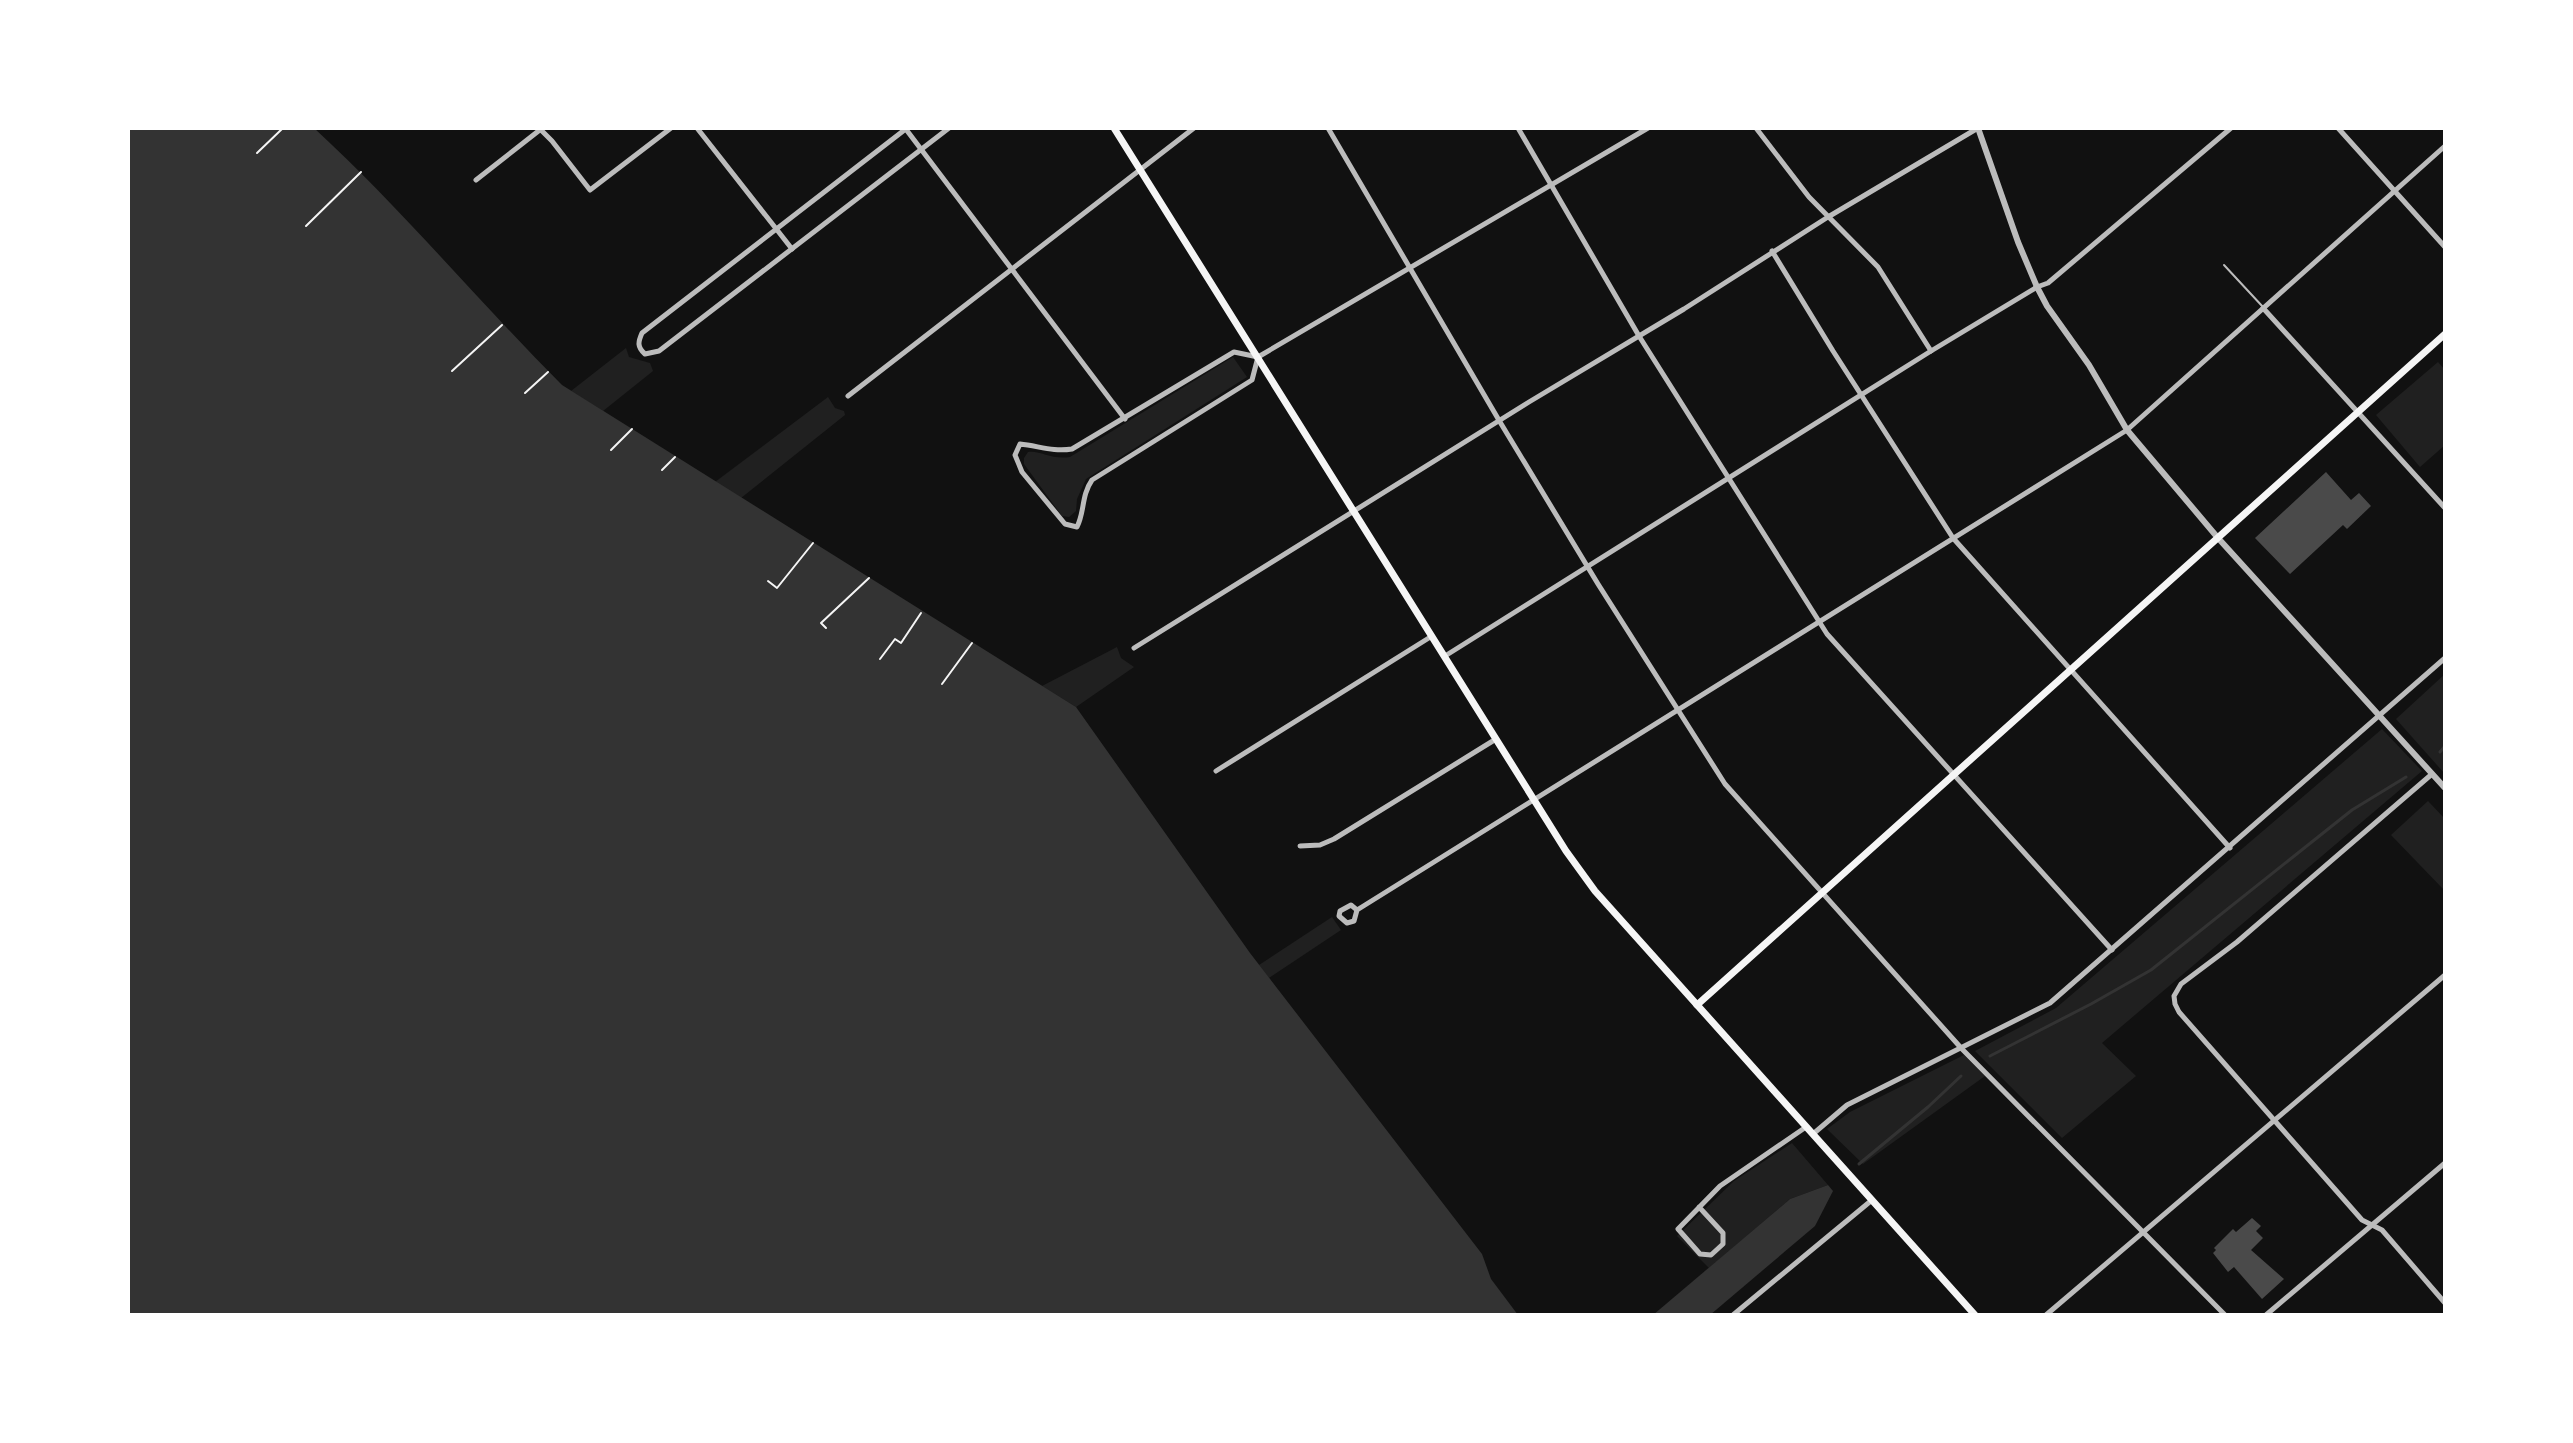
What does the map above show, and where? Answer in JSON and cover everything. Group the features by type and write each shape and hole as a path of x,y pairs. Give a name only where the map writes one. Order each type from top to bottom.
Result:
{"main road":[{"path":"1114,128 1595,891 1975,1315"},
{"path":"1697,1005 2445,334"}],"street":[{"path":"476,180 540,128 590,190 671,128"},
{"path":"697,128 792,249"},
{"path":"949,128 922,149 792,249 659,351 645,354 640,350 638,341 642,333 906,128 922,149 1012,268 1125,419"},
{"path":"848,396 1194,128"},
{"path":"1328,128 1588,568 1736,798 1962,1049 2225,1315"},
{"path":"1518,128 1639,336 1818,622 2112,950"},
{"path":"1258,357 1252,380 1092,480 1082,500 1077,527 1065,524 1022,472 1015,455 1020,444 1055,452 1072,449 1234,352 1258,357 1648,128"},
{"path":"1756,128 1809,197 1878,267 1931,351"},
{"path":"1134,648 1772,251 1978,128 2037,287 2089,365 2127,430 2218,538 2445,788"},
{"path":"1445,656 1931,351 2048,283 2231,128"},
{"path":"2338,128 2445,247"},
{"path":"1357,910 2127,430 2445,146"},
{"path":"1772,251 1953,538 2230,848"},
{"path":"2263,308 2445,508"},
{"path":"1216,771 1433,636"},
{"path":"1813,1134 1847,1105 2050,1003 2445,658"},
{"path":"1300,846 1320,845 1334,839 1497,738"},
{"path":"2432,774 2237,942 2181,984 2174,996 2179,1012 2362,1220 2382,1230 2445,1303"},
{"path":"2046,1315 2445,975"},
{"path":"1699,1207 1723,1233 1723,1244 1711,1255 1700,1254 1678,1229 1699,1207 1720,1186 1806,1127"},
{"path":"2266,1315 2445,1163"},
{"path":"1733,1315 1872,1200"}],"lane":[{"path":"2224,265 2263,308"}],"path":[{"path":"257,153 283,128"},
{"path":"306,226 361,172"},
{"path":"452,371 502,325"},
{"path":"525,393 548,372"},
{"path":"611,450 632,429"},
{"path":"662,470 675,457"},
{"path":"768,581 777,588 813,543"},
{"path":"826,628 821,623 869,578"},
{"path":"880,659 895,639 901,643 921,613"},
{"path":"942,684 972,643"}],"shaded area":[{"path":"128,128 314,128 562,385 1076,707 1250,953 1482,1254 1491,1279 1518,1315 128,1315"},
{"path":"626,348 629,357 650,363 653,371 603,411 571,391"},
{"path":"1233,357 1247,377 1086,479 1077,499 1076,511 1069,517 1062,516 1024,464 1028,452 1070,457"},
{"path":"2438,362 2445,370 2445,445 2420,467 2376,415"},
{"path":"828,397 835,408 844,411 845,415 741,498 715,482"},
{"path":"1117,647 1121,658 1134,667 1076,707 1042,686"},
{"path":"2445,674 2445,774 2396,719"},
{"path":"2382,729 2422,771 2102,1043 2136,1076 2062,1138 1975,1051 2056,1008"},
{"path":"2428,801 2445,819 2445,891 2391,835"},
{"path":"1332,917 1341,930 1269,978 1259,965"},
{"path":"1964,1055 1985,1076 1863,1164 1827,1129 1850,1112"},
{"path":"1792,1143 1828,1185 1790,1199 1709,1268 1677,1236 1734,1181"},
{"path":"1828,1185 1833,1191 1815,1226 1710,1315 1653,1315 1790,1199"}],"building":[{"path":"2326,472 2351,500 2359,493 2371,506 2347,529 2343,525 2290,574 2255,538"},
{"path":"2252,1218 2261,1226 2256,1231 2263,1238 2251,1250 2284,1279 2262,1299 2234,1267 2228,1272 2213,1253 2214,1248 2233,1229 2236,1232"}],"waterway":[{"path":"2440,752 2445,746"},
{"path":"1990,1056 2151,970 2352,810 2406,777"},
{"path":"1859,1164 1961,1076"}]}
